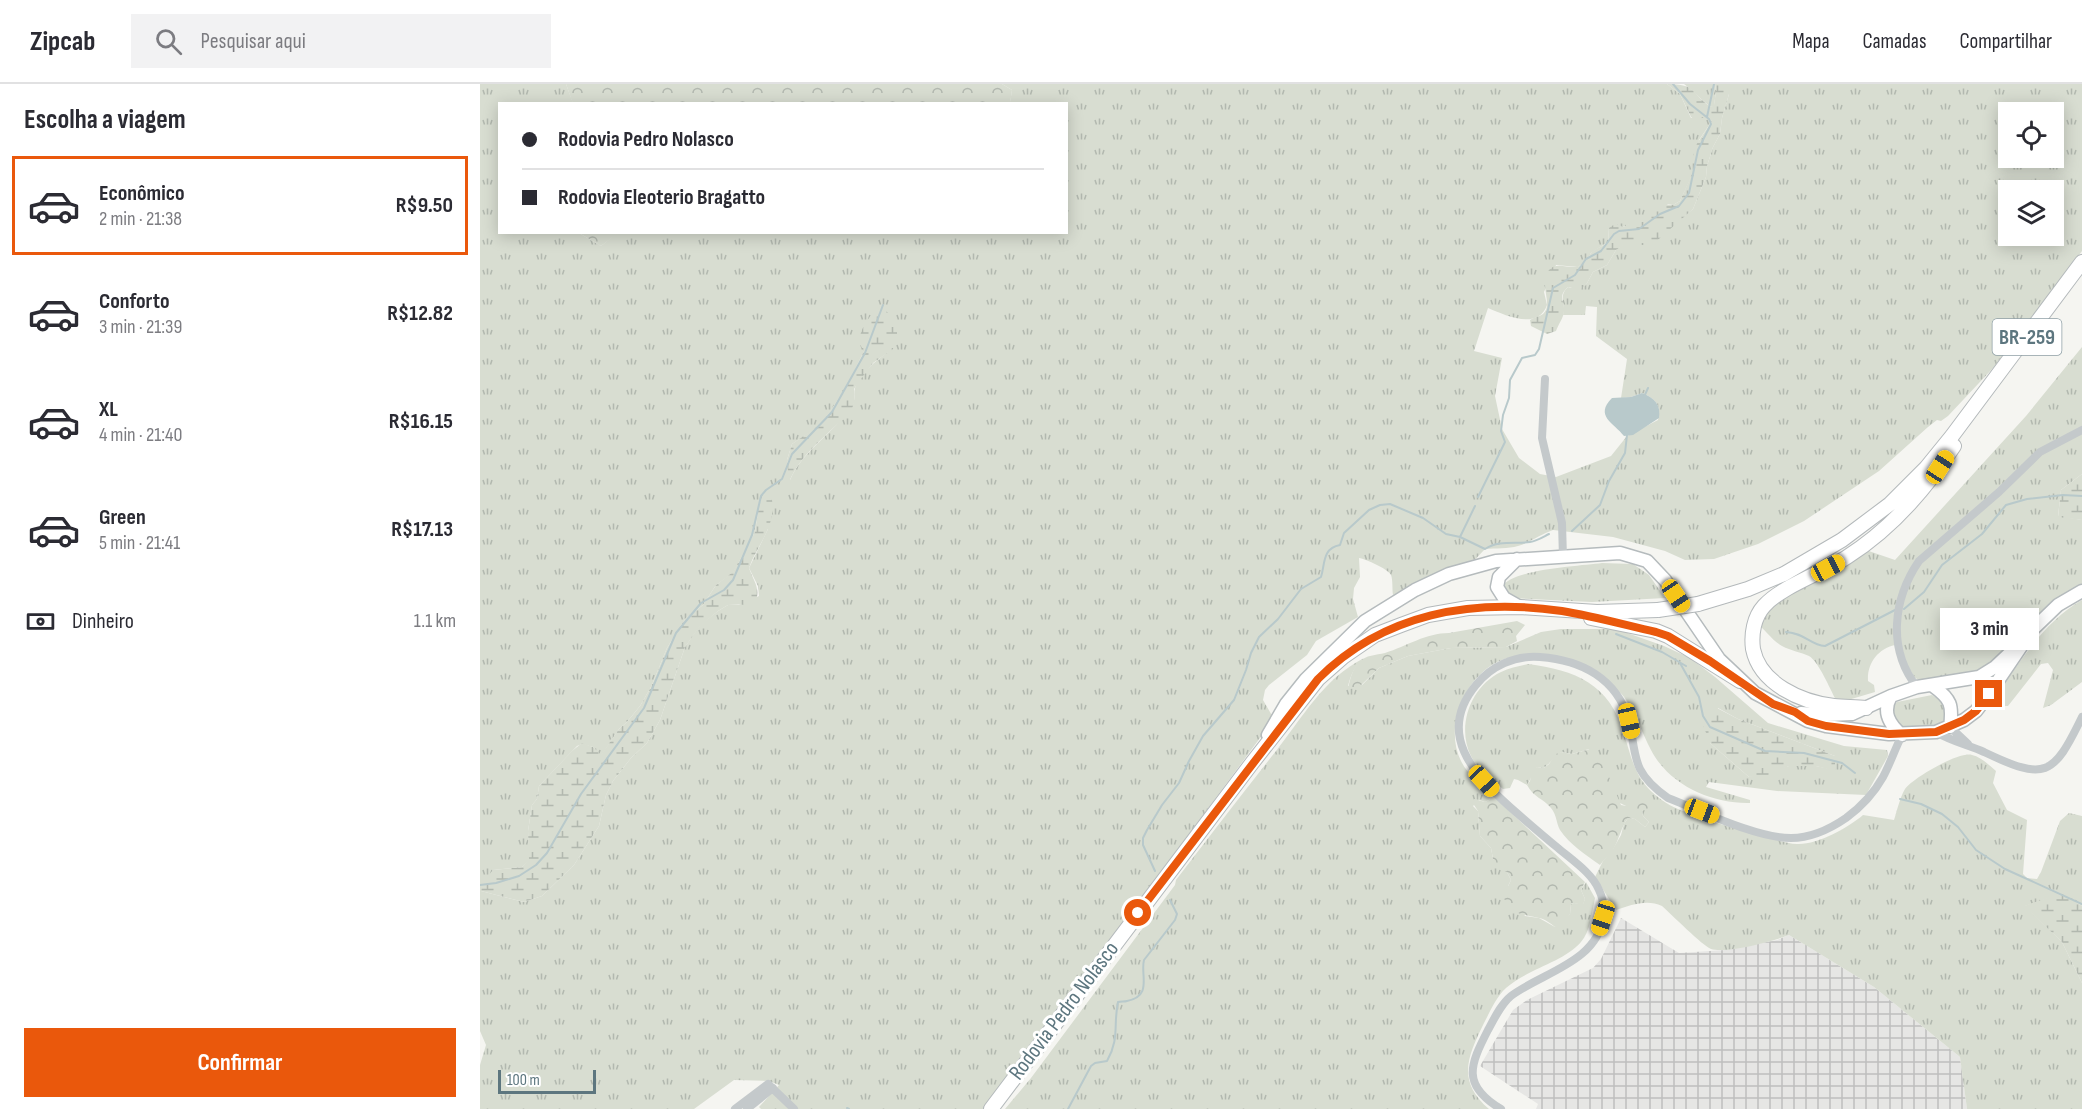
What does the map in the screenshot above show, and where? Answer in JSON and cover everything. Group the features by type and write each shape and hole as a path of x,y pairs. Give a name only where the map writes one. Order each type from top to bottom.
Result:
{"highway":[{"name":"Rodovia Pedro Nolasco","path":"991,1109 1252,763 1318,679 1342,657 1375,635 1428,615 1458,610 1520,607 1562,611 1658,610 1698,604 1748,589 1784,574 1842,540 1890,504 1926,468 1971,412 2082,262"},
{"path":"1866,708 1833,706 1815,702 1775,684 1767,678 1756,659 1753,645 1754,626 1764,606 1774,597 1846,558 1875,538 1901,514 1940,467 1963,430 1971,412"},
{"path":"1562,611 1668,636 1740,681"}],"main road":[{"path":"1252,763 1293,696 1339,644 1365,621 1415,590 1449,574 1496,561 1620,553 1647,561 1665,580 1719,659 1740,681 1773,704 1795,712 1808,721 1826,726 1895,735 1936,732 1964,720 1976,711 2003,676 2036,626"},
{"path":"1517,560 1499,577 1497,587 1504,598 1520,607"},
{"path":"1795,712 1852,714 1917,687 1979,677 2006,658 2058,605 2082,591"},
{"path":"1933,686 1944,694 1950,704 1950,727"},
{"path":"1891,696 1887,708 1888,720 1895,735"}],"street":[{"path":"1545,379 1542,428 1545,452 1562,523 1563,558"},
{"path":"1537,417 1542,428"},
{"path":"1917,687 1905,668 1898,644 1900,602 1904,586 1911,573 1926,555 1999,492 2040,452 2082,430"},
{"path":"1501,1109 1478,1091 1473,1082 1471,1070 1474,1058 1508,998 1571,962 1589,948 1603,918 1603,904 1599,891 1585,871 1495,793 1467,760 1459,736 1460,715 1466,699 1481,678 1496,667 1512,660 1536,657 1564,659 1578,664 1600,677 1618,697 1629,721 1640,768 1659,791 1668,798 1750,830 1790,838 1812,835 1843,820 1856,810 1871,795 1883,777 1895,750 1895,735"},
{"path":"1936,732 2012,766 2038,771 2056,762 2067,749 2082,717"},
{"path":"1950,727 1969,746"},
{"path":"735,1109 766,1084 794,1109"},
{"path":"747,1109 773,1088"}],"shaded area":[{"path":"1642,393 1656,402 1659,418 1633,435 1624,436 1605,415 1607,404 1612,398 1631,397"},
{"path":"1621,918 1679,953 1725,950 1777,940 1789,935 1874,987 1960,1057 1967,1109 1536,1109 1538,1104 1480,1066 1513,1010 1527,1000 1593,968 1601,959"}],"green space":[{"path":"480,84 566,84 573,102 498,102 498,234 581,234 601,246 616,234 1068,234 1068,102 1010,102 1012,90 1002,84 1667,84 1680,94 1691,118 1705,116 1712,121 1699,140 1694,171 1680,201 1673,205 1668,204 1644,221 1609,228 1608,242 1591,253 1578,267 1556,265 1544,292 1547,305 1543,313 1536,317 1520,319 1488,308 1474,351 1502,358 1495,396 1502,429 1519,458 1540,474 1556,477 1611,456 1627,436 1658,420 1658,407 1651,397 1642,393 1621,398 1627,359 1596,336 1597,307 1586,306 1585,315 1563,315 1563,294 1568,287 1586,285 1593,272 1607,265 1616,250 1624,244 1631,245 1677,222 1693,209 1706,177 1713,147 1720,134 1729,84 2082,84 2082,251 1994,367 1948,416 1928,427 1879,471 1804,521 1758,544 1714,559 1685,560 1665,551 1613,537 1553,530 1518,546 1485,549 1465,570 1393,595 1391,575 1377,565 1359,558 1360,577 1354,588 1353,599 1358,617 1316,641 1307,655 1265,690 1263,700 1274,719 986,1109 761,1109 759,1107 779,1085 769,1081 734,1080 694,1109 480,1109 480,1065 486,1045 480,1031","holes":["893,348 871,366 858,382 854,402 845,416 803,460 790,480 787,460 792,444 821,425 847,386 864,351","764,494 768,529 749,568 758,586 759,596 739,605 728,605 700,625 685,647 660,720 647,743 631,758 613,781 606,795 599,826 574,865 542,896 524,902 481,891 493,870 522,867 530,859 528,831 532,805 537,799 539,786 577,746 582,744 593,747 601,756 619,729 640,706 651,687 667,648 685,619 703,605 716,585 733,573 755,532 759,505"]},
{"path":"566,84 1002,84 1012,90 1010,102 572,102"},
{"path":"1667,84 1677,84 1693,90 1711,107 1714,105 1715,84 1729,84 1720,134 1713,147 1706,177 1693,209 1652,245 1624,245 1616,250 1607,265 1593,272 1586,285 1580,290 1568,287 1562,299 1564,313 1556,331 1547,334 1531,326 1530,320 1543,314 1546,310 1545,282 1552,267 1580,266 1592,252 1608,242 1609,228 1616,225 1623,227 1651,216 1660,204 1673,205 1680,201 1696,165 1693,160 1694,148 1712,121 1705,117 1695,120 1691,117 1680,94"},
{"path":"1684,84 1715,84 1714,106 1711,107"},
{"path":"581,234 617,234 601,246"},
{"path":"874,311 886,311 897,322 897,338 893,349 873,363 854,389 854,403 851,411 808,453 789,482 787,460 792,444 821,424 847,386 864,351 860,341 862,330"},
{"path":"2082,347 2082,474 2061,490 2058,516 2082,520 2082,586 2054,604 1995,668 1932,685 1915,678 1895,645 1879,653 1869,668 1868,681 1874,685 1875,692 1848,700 1836,700 1813,659 1782,646 1754,622 1776,597 1863,549 1895,560 2026,416"},
{"path":"2082,474 2082,520 2058,517 2061,490"},
{"path":"763,494 772,500 772,510 769,527 749,568 757,590 754,604 728,605 718,611 700,626 685,647 660,720 647,743 631,758 613,781 606,795 599,826 574,865 542,896 524,902 481,891 482,883 493,870 522,867 529,859 528,831 532,805 537,799 539,786 582,743 593,747 601,755 619,729 640,706 651,687 667,648 685,619 703,605 716,585 733,572 755,532"},
{"path":"1602,563 1633,564 1649,575 1665,598 1592,602 1509,598 1502,587 1508,581 1532,572"},
{"path":"2082,600 2082,682 2051,705 2043,708 2053,670 2048,663 2041,664 2008,706 2003,706 1993,699 2043,632 2068,609"},
{"path":"1517,621 1525,625 1516,636 1517,641 1506,647 1451,648 1408,656 1379,668 1358,688 1348,689 1355,668 1359,662 1368,657 1432,635"},
{"path":"1561,629 1616,629 1664,646 1690,658 1768,723 1844,746 1887,750 1888,756 1866,795 1777,791 1709,782 1706,787 1750,800 1750,803 1721,800 1693,790 1669,773 1651,750 1624,697 1588,669 1575,664 1529,657 1517,656 1501,660 1486,669 1474,681 1458,712 1455,728 1456,745 1461,761 1471,775 1492,795 1489,800 1485,802 1479,800 1473,806 1478,811 1480,836 1491,848 1493,859 1507,872 1511,880 1508,886 1525,916 1539,918 1555,927 1570,914 1571,904 1583,904 1585,899 1581,890 1586,882 1595,898 1589,927 1581,942 1565,955 1506,988 1496,1000 1484,1023 1473,1046 1468,1068 1472,1088 1489,1109 1005,1109 1031,1078 1175,885 1176,880 1315,700 1337,677 1364,658 1350,678 1348,686 1362,685 1379,668 1408,656 1451,648 1506,647 1541,632","holes":["1718,708 1738,719 1835,756 1835,770 1816,766 1789,766 1749,777 1710,743"]},
{"path":"1528,664 1561,670 1600,691 1618,717 1639,776 1658,797 1689,813 1750,833 1788,843 1805,844 1832,835 1863,815 1894,820 1905,789 1910,784 1937,766 1966,755 1979,758 1996,771 1993,783 2007,810 2027,820 2023,874 2027,878 2037,879 2060,821 2069,813 2082,816 2082,906 2061,894 2025,906 2062,942 2082,983 2082,1109 1967,1109 1960,1057 1874,987 1789,935 1750,946 1727,950 1711,949 1662,906 1645,903 1616,910 1595,877 1621,835 1628,818 1635,819 1645,827 1649,822 1643,816 1642,811 1645,808 1626,806 1618,802 1589,749 1572,754 1561,752 1544,768 1537,767 1527,785 1514,779 1510,788 1503,789 1485,774 1471,756 1465,732 1469,708 1474,697 1490,678 1511,668"},
{"path":"1932,695 1942,703 1946,712 1947,720 1939,731 1896,732 1889,711 1897,702"},
{"path":"1717,708 1738,719 1835,756 1835,771 1816,766 1789,766 1766,776 1749,777 1710,743 1701,720"},
{"path":"1590,749 1601,758 1621,805 1626,806 1640,793 1650,799 1652,805 1642,811 1643,816 1649,822 1645,827 1635,819 1628,818 1613,850 1600,865 1568,840 1560,830 1551,808 1527,785 1532,770 1537,767 1544,768 1556,754 1561,752 1572,754"},
{"path":"1492,795 1585,882 1581,890 1585,899 1583,905 1571,904 1570,914 1561,926 1555,927 1543,919 1518,913 1503,897 1511,880 1507,872 1499,869 1493,859 1491,848 1480,836 1478,811 1472,802 1474,799 1485,802"},
{"path":"2061,893 2082,906 2082,983 2062,942 2024,906"}],"waterway":[{"path":"1478,497 1505,442 1501,431 1503,415 1509,398 1510,380 1522,358 1535,355 1539,349 1553,288 1575,275 1586,259 1601,251 1614,234 1619,231 1639,229 1660,214 1679,206 1689,193 1698,150 1711,124 1709,119 1690,104 1673,84"},
{"path":"1707,117 1714,84"},
{"path":"480,885 519,876 536,865 547,853 581,794 644,708 676,633 701,603 724,590 733,580 752,535 761,496 782,479 792,454 832,412 865,353 883,305"},
{"path":"1644,397 1648,388"},
{"path":"1572,531 1600,505 1609,481 1625,453 1627,435"},
{"path":"1904,609 1924,592 1942,565 1982,534 2006,505 2027,499 2063,495 2082,496"},
{"path":"1155,871 1143,845 1143,838 1162,805 1179,783 1203,736 1234,700 1259,637 1278,619 1301,589 1321,577 1327,553 1340,545 1344,533 1369,510 1390,504 1423,518 1446,534 1460,537 1485,549 1501,543 1533,541 1549,534"},
{"path":"1460,537 1475,506"},
{"path":"1786,632 1798,634 1815,644 1825,646 1895,610"},
{"path":"1616,634 1662,652 1686,666"},
{"path":"1680,663 1699,697 1703,716 1710,727 1765,751 1804,753 1842,763 1855,773"},
{"path":"1900,799 1921,804 1942,814 1958,827 1976,850 2005,869 2082,904"},
{"path":"1068,1109 1091,1066 1107,1061 1111,1053 1115,1038 1118,1002 1135,998 1143,990 1144,960 1175,920 1177,914 1170,900"}],"route":[{"path":"1138,913 1318,679 1342,657 1375,635 1428,615 1468,608 1520,607 1562,611 1656,632 1668,636 1710,661 1773,704 1795,712 1808,721 1826,726 1902,735 1936,732 1964,720 1976,711 1989,694"}]}
